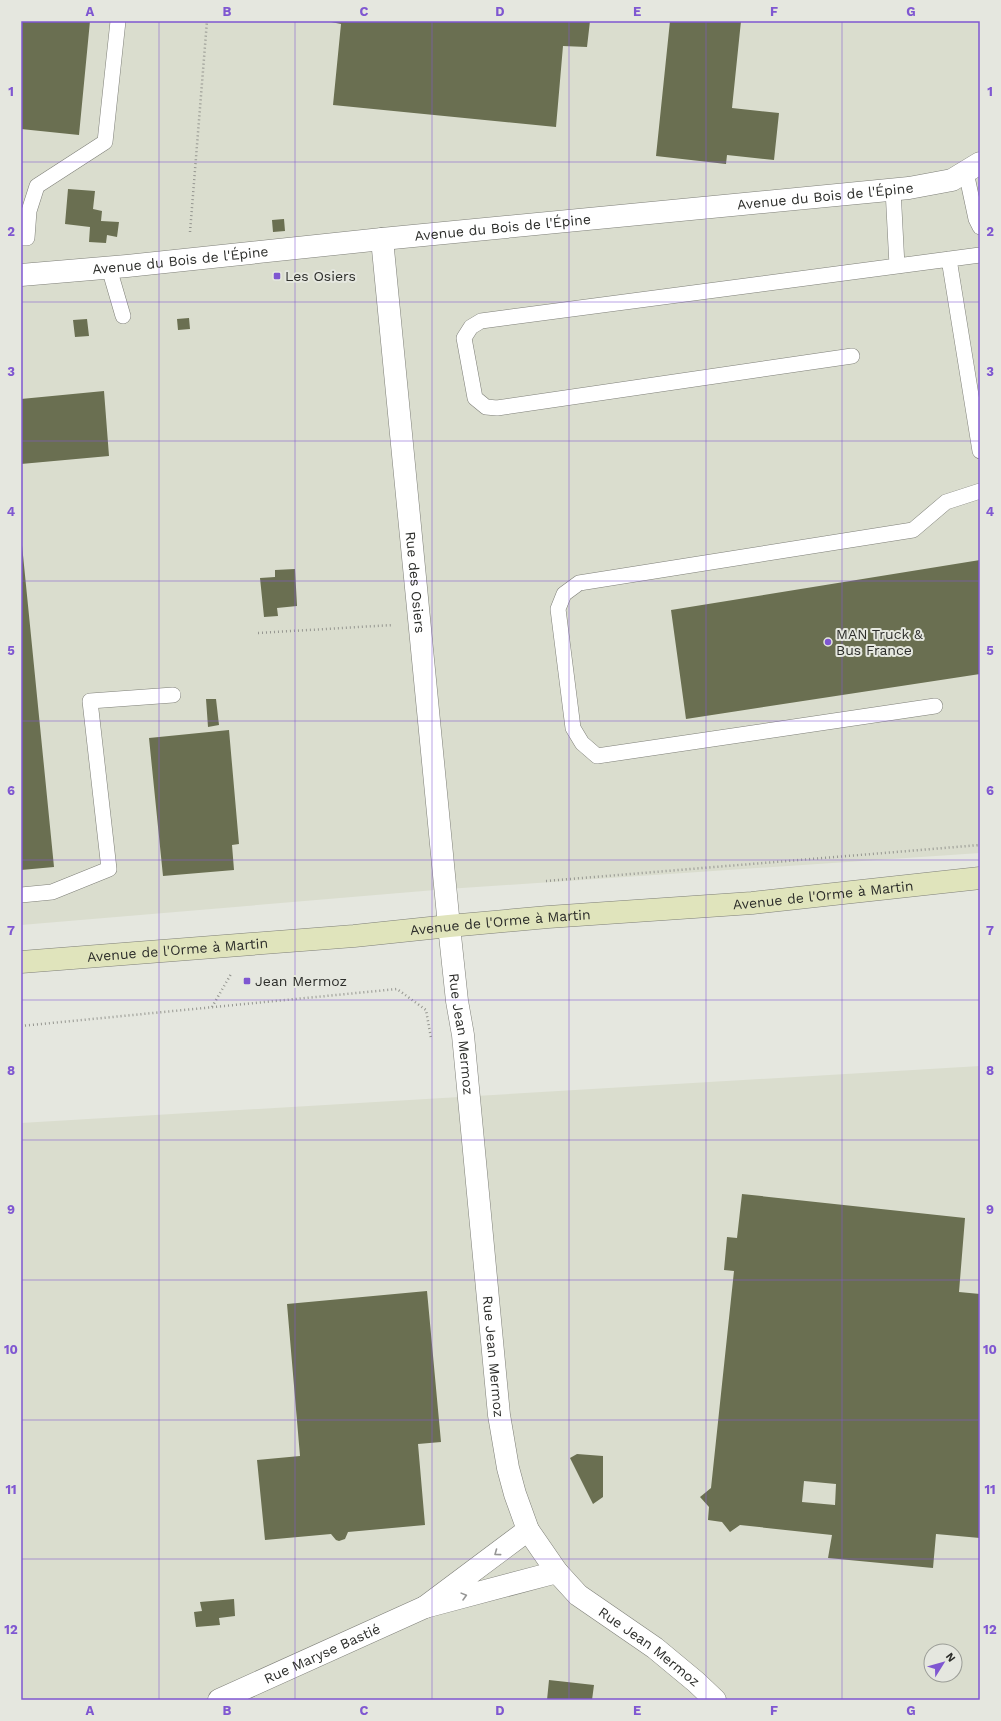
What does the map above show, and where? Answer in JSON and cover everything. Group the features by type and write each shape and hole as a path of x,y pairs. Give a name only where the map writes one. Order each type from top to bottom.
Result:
{"main road":[{"name":"Avenue de l'Orme à Martin","path":"21,962 354,936 449,926 752,903 980,878"}],"street":[{"name":"Avenue du Bois de l'Épine","path":"21,275 108,268 382,239 893,190 952,180 973,168"},
{"name":"Rue des Osiers","path":"382,239 449,926"},
{"name":"Rue Jean Mermoz","path":"449,926 457,1001 463,1035 499,1415 508,1468 515,1494 528,1530 557,1572 578,1595 655,1648 715,1700"},
{"name":"Rue Maryse Bastié","path":"425,1606 528,1530"},
{"name":"Rue Maryse Bastié","path":"219,1700 425,1606 557,1572"}],"lane":[{"path":"21,238 27,238 29,211 37,186 105,142 118,21"},
{"path":"973,168 976,219 980,226"},
{"path":"893,190 896,266"},
{"path":"852,356 497,408 486,407 475,398 464,338 471,327 481,321 980,255"},
{"path":"949,259 980,451"},
{"path":"108,268 123,316"},
{"path":"935,706 597,756 582,743 573,728 558,609 564,594 579,583 913,530 946,502 980,491"},
{"path":"21,895 52,892 109,869 90,701 174,695"}],"path":[{"path":"188,260 207,21"},
{"path":"258,633 420,624"},
{"path":"546,881 980,845"},
{"path":"212,1007 230,974"},
{"path":"21,1026 397,989 426,1010 431,1038"}],"shaded area":[{"path":"21,21 980,21 980,853 447,889 21,925"},
{"path":"980,1066 980,1700 21,1700 21,1123"}],"building":[{"path":"21,21 90,21 79,135 21,129"},
{"path":"326,21 590,21 587,47 563,46 556,127 333,105 341,24"},
{"path":"670,21 741,21 732,108 779,113 774,160 727,155 726,164 656,156"},
{"path":"68,189 95,191 93,209 102,211 101,221 119,222 117,237 107,235 106,243 89,242 90,227 65,224"},
{"path":"284,219 285,231 273,232 272,220"},
{"path":"189,318 190,329 178,330 177,319"},
{"path":"87,319 89,336 75,337 73,320"},
{"path":"104,391 109,456 21,464 21,399"},
{"path":"21,535 54,867 21,870"},
{"name":"MAN Truck & Bus France","path":"980,560 980,674 686,719 671,610"},
{"path":"295,569 297,606 277,608 278,616 264,617 260,578 275,577 275,570"},
{"path":"206,699 216,699 219,725 208,727"},
{"path":"229,730 239,844 232,845 234,870 163,876 149,738"},
{"path":"742,1194 965,1218 959,1292 980,1294 980,1538 936,1534 933,1568 828,1558 832,1535 740,1525 730,1532 722,1522 708,1520 709,1507 700,1497 711,1488 734,1271 724,1270 727,1237 737,1238","holes":["804,1481 836,1484 835,1505 802,1502"]},
{"path":"427,1291 441,1442 418,1444 425,1525 348,1532 345,1539 339,1541 336,1540 331,1534 265,1540 257,1460 300,1456 287,1304"},
{"path":"577,1454 603,1456 603,1497 593,1504 570,1458"},
{"path":"234,1599 235,1616 219,1618 220,1625 196,1627 194,1612 202,1611 200,1602"},
{"path":"549,1680 594,1685 592,1700 547,1700"}],"place":[{"name":"Les Osiers","path":"277,276"},
{"name":"MAN Truck & Bus France","path":"828,642"},
{"name":"Jean Mermoz","path":"247,981"}]}
